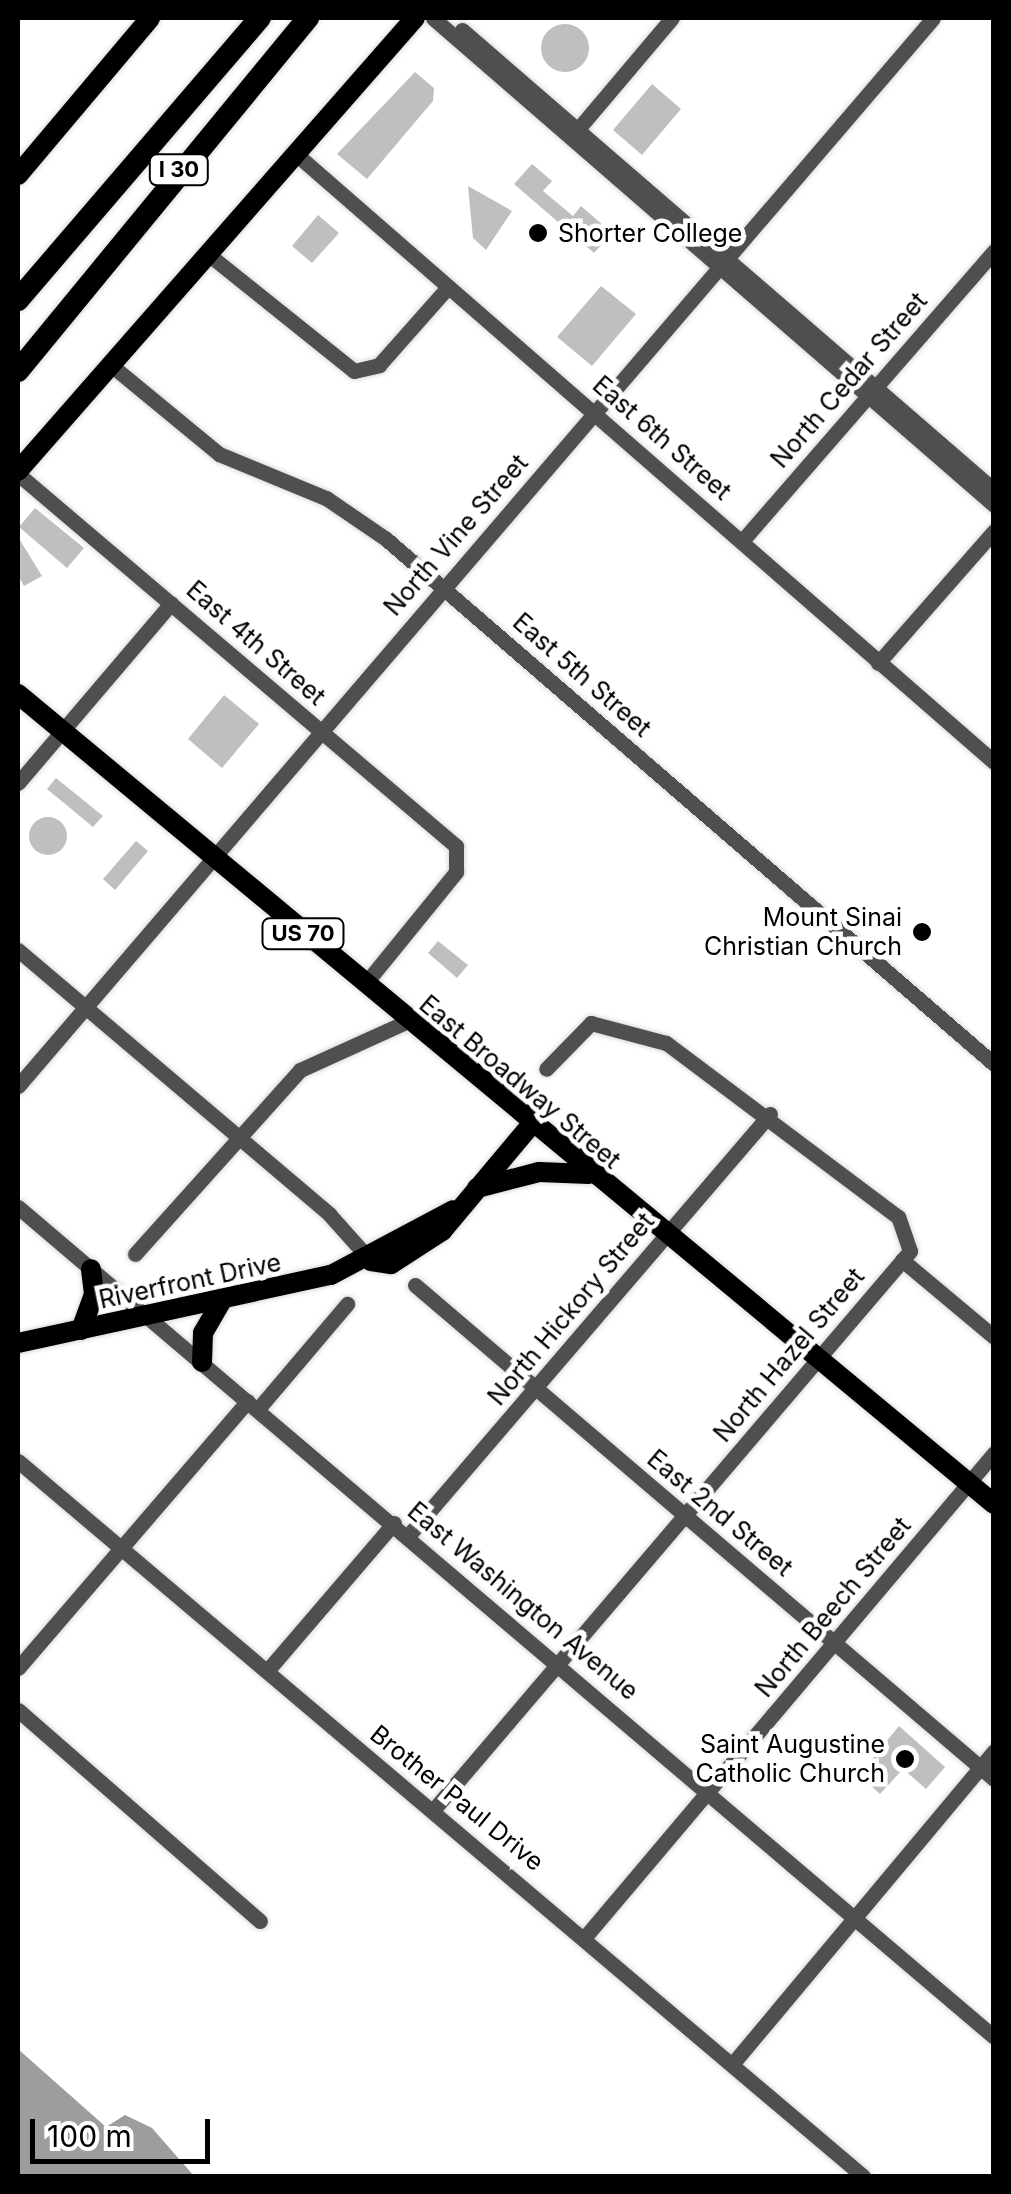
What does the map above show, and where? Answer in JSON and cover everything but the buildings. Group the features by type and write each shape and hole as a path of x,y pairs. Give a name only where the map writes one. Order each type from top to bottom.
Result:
{"highway":[{"name":"I 30","path":"18,300 260,18"},
{"name":"I 30","path":"18,371 308,18"}],"main road":[{"path":"18,472 415,18"},
{"path":"18,175 142,20"},
{"name":"East Broadway Street","path":"18,694 530,1126 994,1504"},
{"name":"Riverfront Drive","path":"18,1343 223,1300 371,1260 454,1210 530,1126"},
{"path":"476,1188 539,1172 589,1174"},
{"path":"81,1330 94,1294 91,1268"},
{"path":"202,1362 203,1332 223,1300"}],"street":[{"path":"433,18 574,133"},
{"path":"448,18 872,392 994,505"},
{"path":"574,133 672,18"},
{"name":"North Vine Street","path":"18,1086 933,18"},
{"name":"East 6th Street","path":"296,154 994,762"},
{"name":"North Cedar Street","path":"742,541 994,250"},
{"path":"208,254 344,366 376,367 448,287"},
{"name":"East 5th Street","path":"111,365 219,454 353,513 994,1064"},
{"path":"872,392 994,490"},
{"name":"East 4th Street","path":"18,472 459,852 456,872 365,984"},
{"path":"878,663 994,531"},
{"path":"18,783 171,603"},
{"path":"18,950 236,1136 371,1260"},
{"path":"135,1254 236,1136 307,1065 408,1021"},
{"path":"546,1069 578,1032 604,1023 652,1037 770,1114 905,1224 912,1240 902,1260 994,1337"},
{"name":"North Hickory Street","path":"408,1536 770,1114"},
{"name":"East Washington Avenue","path":"18,1206 994,2037"},
{"name":"North Hazel Street","path":"434,1808 902,1260"},
{"name":"East 2nd Street","path":"415,1285 994,1779"},
{"path":"18,1668 120,1548 348,1304"},
{"name":"North Beech Street","path":"585,1937 994,1453"},
{"name":"Brother Paul Drive","path":"18,1461 434,1808 863,2176"},
{"path":"267,1671 394,1524"},
{"path":"18,1710 260,1921"},
{"path":"734,2062 994,1752"}],"shaded area":[{"path":"18,2049 106,2127 125,2115 152,2128 194,2176 18,2176"}],"place":[{"name":"Shorter College","path":"538,233"},
{"name":"Mount Sinai Christian Church","path":"922,932"},
{"name":"Saint Augustine Catholic Church","path":"905,1759"}]}
